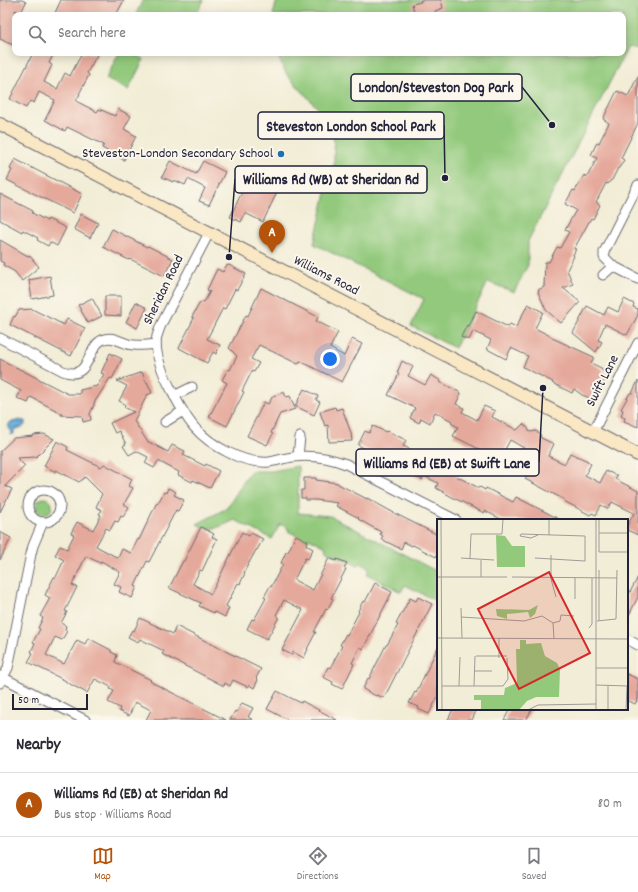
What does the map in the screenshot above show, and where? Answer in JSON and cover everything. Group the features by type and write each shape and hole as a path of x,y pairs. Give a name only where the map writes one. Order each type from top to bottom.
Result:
{"street":[{"name":"Williams Road","path":"0,124 638,455"},
{"path":"638,186 604,252 604,257 613,266 638,279"},
{"name":"Sheridan Road","path":"209,233 164,319 157,336 156,344 162,370 174,396 194,427 222,449 236,456 253,461 274,461 298,456 328,459 346,464 454,519"},
{"path":"603,275 613,266"},
{"path":"0,338 70,373 77,372 83,368 98,342 106,338 115,338 134,345 156,344"},
{"name":"Swift Lane","path":"593,432 638,343"},
{"path":"174,396 192,386"},
{"path":"165,422 183,411"},
{"path":"298,456 300,437"},
{"path":"43,522 30,554 8,668 1,679 85,720"},
{"path":"628,640 638,645"}],"green space":[{"path":"143,0 204,0 198,12 137,12"},
{"path":"277,0 638,0 638,49 628,47 626,51 626,12 274,12"},
{"path":"118,56 138,56 144,59 128,90 106,79"},
{"path":"278,56 623,56 528,241 528,265 514,292 488,282 455,348 411,326 424,299 314,244 327,189 334,167 334,140 325,116 287,75"},
{"path":"298,466 298,513 330,516 437,571 437,601 405,585 401,592 367,574 370,568 360,563 358,566 325,550 326,547 309,538 307,541 288,531 289,529 280,524 272,539 235,520 216,528 202,527 197,524 227,508 251,471 272,471"},
{"path":"41,498 47,498 52,503 50,512 47,514 41,514 36,509 36,503"}],"water":[{"path":"19,420 25,421 25,425 14,430 14,434 11,435 11,431 8,428 9,423"}],"building":[{"path":"0,0 22,0 26,2 21,12 15,10 15,12 12,12 12,45 0,39"},
{"path":"61,0 124,0 118,12 55,12"},
{"path":"420,0 441,0 443,8 435,12 414,12 412,4 421,2"},
{"path":"32,56 52,56 49,63 52,65 44,82 57,89 65,73 70,76 80,56 96,56 87,73 89,75 76,101 97,112 99,109 115,116 118,109 131,116 124,129 136,136 124,160 102,148 104,145 67,127 65,131 45,120 55,100 39,92 34,103 30,101 26,108 10,99"},
{"path":"638,76 638,123 621,158 624,160 612,180 608,184 606,183 596,202 600,205 574,249 576,249 573,255 574,256 567,270 573,284 563,288 580,302 561,323 546,310 538,292 538,290 544,287 545,262 549,262 557,247 560,248 569,232 565,230 576,210 565,204 573,190 575,191 584,175 587,177 597,158 591,155 609,123 603,119 617,91 628,96"},
{"path":"15,159 82,194 73,213 7,180"},
{"path":"170,161 196,174 203,161 225,172 209,205 199,201 205,188 188,179 185,185 162,177"},
{"path":"249,183 264,190 266,187 277,192 263,222 245,213 241,222 230,217 244,188 246,189"},
{"path":"0,194 33,211 32,213 47,221 48,219 66,228 57,246 50,242 48,246 37,240 38,238 23,230 22,232 0,220"},
{"path":"81,214 98,223 90,238 74,229"},
{"path":"112,229 173,259 164,276 103,247"},
{"path":"0,240 28,256 29,255 39,267 22,281 15,272 3,265 4,263 0,261"},
{"path":"229,265 246,274 237,290 235,289 225,309 223,308 207,339 220,345 216,354 213,352 207,363 179,348 194,318 192,317 200,303 205,301 210,291 207,290 217,269 223,272 226,266"},
{"path":"50,276 53,295 32,299 29,280"},
{"path":"261,288 318,317 316,321 338,332 330,348 344,356 352,339 362,344 342,382 300,361 298,364 259,345 251,359 259,363 254,372 252,371 242,391 244,392 227,426 209,417 227,383 222,380 228,369 230,370 237,356 229,348 246,315 248,316"},
{"path":"105,296 121,296 121,316 105,315"},
{"path":"92,298 102,316 88,323 78,305"},
{"path":"624,299 634,304 633,307 638,309 638,315 627,335 605,324 598,340 602,342 596,352 573,333 587,306 604,315 608,307 618,312"},
{"path":"136,302 147,308 137,328 126,322"},
{"path":"528,304 543,312 535,328 552,338 594,357 591,363 603,369 602,371 606,373 607,376 595,400 582,395 574,389 572,393 523,367 528,356 511,348 506,359 487,349 491,340 473,331 469,340 461,337 467,325 469,326 476,311 508,327 510,324 516,327"},
{"path":"32,309 64,325 67,319 85,328 71,356 10,325 14,316 15,317 19,310"},
{"path":"110,353 122,359 112,379 110,378 94,403 90,414 91,420 83,422 82,416 61,415 61,413 31,397 28,403 17,398 21,391 0,380 0,359 68,394 80,394 80,390 97,386 104,374 101,373"},
{"path":"402,361 413,367 408,376 425,385 431,375 441,381 440,382 461,393 456,404 464,408 462,412 477,420 484,406 495,411 492,417 517,430 523,424 530,432 536,431 540,434 541,438 554,444 548,456 565,464 570,453 588,461 591,464 585,475 600,483 606,471 617,476 615,479 638,491 638,535 628,530 628,524 634,513 612,502 608,509 601,505 596,515 592,513 590,515 525,479 530,469 517,463 524,448 510,440 501,457 489,451 484,461 475,456 479,449 453,436 458,427 451,423 452,421 435,412 430,423 421,418 419,423 410,418 415,408 388,395 399,374 397,373"},
{"path":"142,372 152,393 147,395 134,421 147,441 168,452 172,445 185,451 183,455 219,471 210,488 193,480 192,482 178,475 179,472 158,461 154,468 145,463 148,457 136,451 129,455 123,446 126,444 119,431 115,433 110,423 134,412 124,407 125,404 119,401 127,386 117,381"},
{"path":"638,381 638,427 624,421 625,418 621,416 623,410 621,409"},
{"path":"304,389 318,396 316,400 320,402 314,415 295,406"},
{"path":"284,392 286,397 290,396 295,409 280,414 271,433 273,434 267,445 247,436 264,402 268,404 273,396"},
{"path":"335,407 336,410 342,408 351,433 352,441 329,442 328,425 325,426 320,412"},
{"path":"373,426 386,432 387,431 406,440 403,446 430,459 429,462 458,474 456,476 479,488 480,487 485,490 486,488 513,502 516,497 559,519 501,519 485,511 484,513 436,488 438,483 424,476 422,480 391,462 384,461 376,457 377,455 358,445 365,431 369,433"},
{"path":"44,434 54,439 36,457 17,458 25,466 5,486 12,489 0,512 0,451 14,438"},
{"path":"57,441 68,447 67,450 101,467 104,464 132,479 129,486 133,488 124,504 129,507 118,522 115,521 110,530 106,528 96,546 118,558 122,549 131,553 138,539 139,540 157,502 158,503 164,492 166,493 168,488 176,492 174,495 184,500 178,511 176,510 149,562 147,561 135,586 137,587 132,598 119,592 121,587 114,584 120,572 101,561 100,563 86,556 72,585 77,587 65,611 67,612 61,623 66,626 65,630 67,631 62,640 55,637 46,655 64,664 77,640 85,644 88,638 111,650 111,652 117,655 115,662 226,720 146,720 151,710 135,702 129,716 119,711 120,708 108,702 114,691 110,689 111,687 95,679 87,693 28,662 33,653 31,652 35,643 33,642 40,629 38,628 43,618 40,616 50,598 45,595 64,560 55,555 60,546 67,549 74,535 71,533 77,522 93,530 102,510 96,507 102,494 85,477 79,482 56,470 56,472 44,466"},
{"path":"304,478 316,478 316,480 338,483 437,534 436,557 404,542 401,549 381,539 383,536 380,534 381,532 336,506 338,503 306,500 306,498 301,498 301,490 304,490"},
{"path":"201,527 214,534 212,537 217,539 202,571 200,570 193,584 211,594 242,532 249,536 251,533 263,539 244,572 245,573 240,584 238,583 226,606 229,608 225,617 199,606 201,603 169,588"},
{"path":"0,532 11,538 0,560"},
{"path":"296,535 308,541 306,545 313,549 308,559 305,558 294,580 313,590 329,558 347,563 344,568 346,569 331,598 333,599 314,632 316,632 304,658 293,652 292,655 282,650 303,610 284,600 276,615 279,617 267,639 247,629 252,619 254,620 266,598 264,597 283,564 281,563"},
{"path":"638,577 638,597 628,617 628,594"},
{"path":"375,583 392,592 363,649 360,647 342,689 323,677 328,667 330,668 342,646 340,645 346,634 347,635 363,601 365,602"},
{"path":"418,597 432,604 384,698 377,695 376,696 363,689 398,625 396,624 410,598 416,601"},
{"path":"140,618 173,634 176,626 261,669 256,678 258,680 254,688 249,685 248,687 233,680 230,686 225,683 224,686 162,654 164,651 140,639 138,642 128,637 132,630 134,631"},
{"path":"437,649 437,698 429,714 418,709 419,707 409,703 415,692 416,693"},
{"path":"628,674 638,679 638,699 635,704 628,700"},
{"path":"277,691 301,703 302,701 337,720 288,720 267,709"},
{"path":"242,703 253,708 248,717 253,720 230,720 235,711 237,712"},
{"path":"453,710 477,710 472,720 448,720"},
{"path":"509,710 531,710 526,720 504,720"}],"place":[{"name":"London/Steveston Dog Park","path":"552,125"},
{"name":"Steveston-London Secondary School","path":"281,154"},
{"name":"Steveston London School Park","path":"445,178"},
{"name":"Williams Rd (EB) at Sheridan Rd","path":"272,253"},
{"name":"Williams Rd (WB) at Sheridan Rd","path":"229,257"},
{"name":"Williams Rd (EB) at Swift Lane","path":"543,388"}]}
